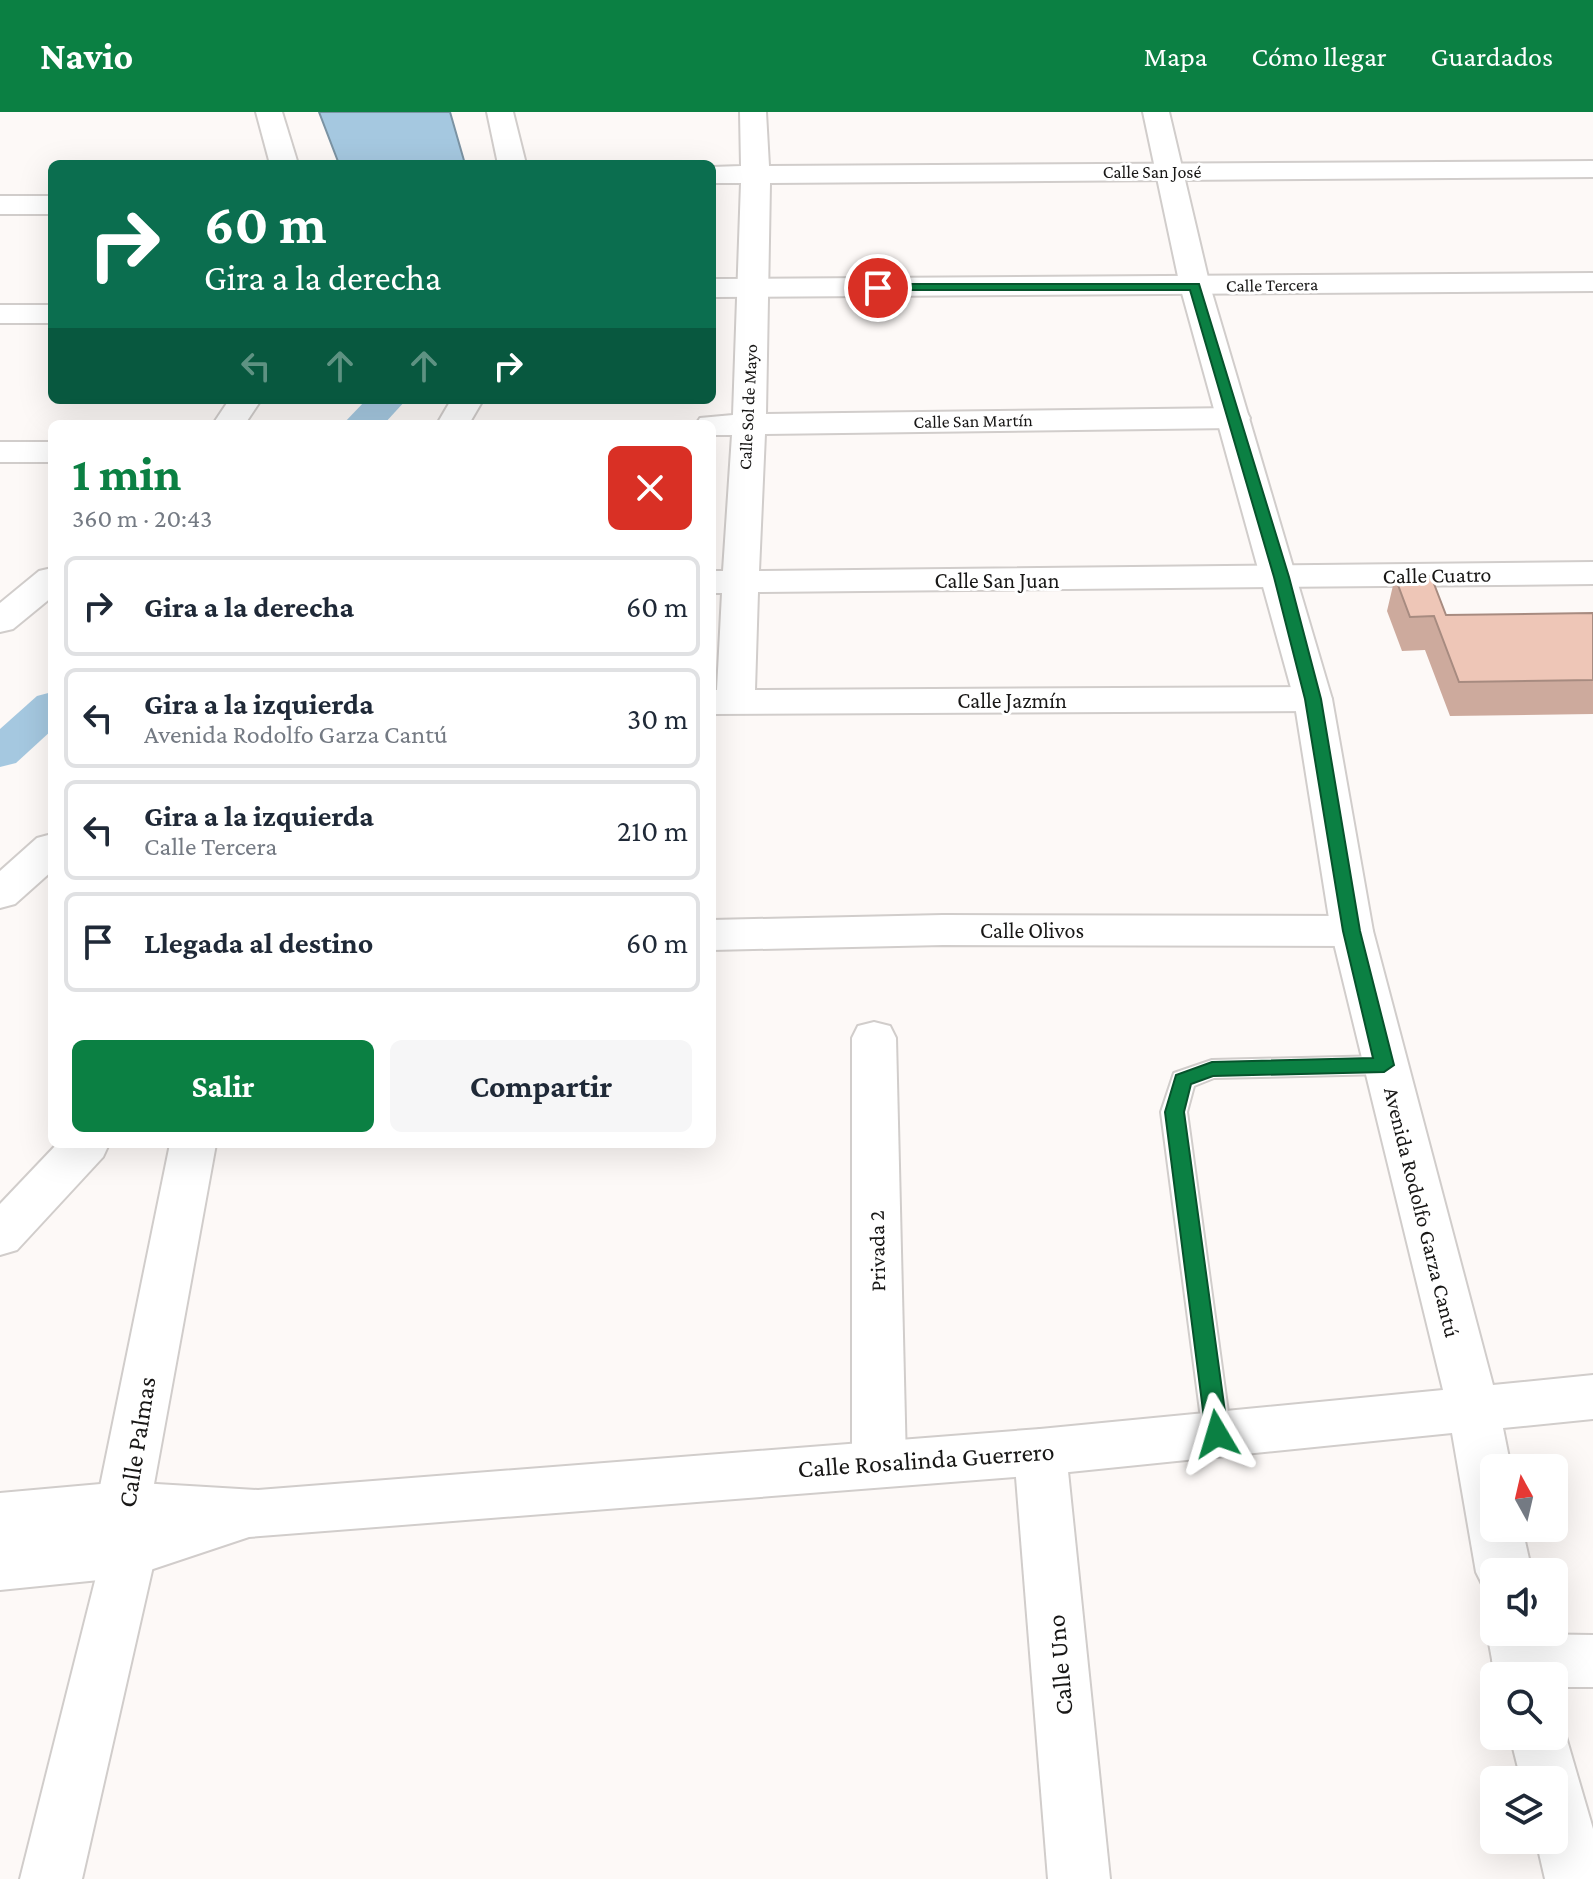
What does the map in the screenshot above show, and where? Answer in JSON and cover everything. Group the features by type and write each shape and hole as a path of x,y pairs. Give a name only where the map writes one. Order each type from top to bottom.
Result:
{"street":[{"path":"269,112 283,160"},
{"path":"500,112 511,160"},
{"name":"Calle Sol de Mayo","path":"724,701 725,582 747,425 754,289 756,173 753,112"},
{"name":"Avenida Rodolfo Garza Cantú","path":"1156,112 1195,286 1281,577 1313,699 1352,931 1473,1408 1482,1454"},
{"name":"Calle San José","path":"716,175 1593,169"},
{"path":"0,205 48,205"},
{"name":"Calle Tercera","path":"716,288 1593,282"},
{"path":"0,314 48,314"},
{"name":"Calle San Martín","path":"716,425 1234,418"},
{"path":"0,452 48,452"},
{"name":"Calle Cuatro","path":"1281,577 1593,573"},
{"name":"Calle San Juan","path":"725,582 1281,577"},
{"path":"0,621 48,582"},
{"name":"Calle Jazmín","path":"724,701 1313,699"},
{"path":"0,894 48,852"},
{"name":"Calle Olivos","path":"716,935 943,930 1352,931"},
{"name":"Privada 2","path":"874,1038 879,1463"},
{"path":"0,1236 82,1148"},
{"name":"Calle Palmas","path":"51,1879 126,1530 192,1148"},
{"name":"Calle Rosalinda Guerrero","path":"0,1565 126,1530 258,1514 1040,1452 1593,1397"},
{"name":"Calle Uno","path":"1040,1452 1079,1879"},
{"name":"Calle Rosalinda Guerrero","path":"0,1517 126,1530"},
{"path":"1520,1656 1593,1661"},
{"path":"1568,1848 1576,1879"}],"lane":[{"path":"1217,1434 1174,1112 1183,1080 1212,1069 1384,1065"}],"water":[{"path":"319,112 450,112 464,160 337,160"}],"building":[{"path":"1431,576 1446,615 1593,613 1593,680 1459,682 1434,616 1410,617 1395,577"}],"waterway":[{"path":"366,420 384,404"},
{"path":"0,753 48,710"}],"route":[{"path":"878,288 1195,286 1281,577 1313,699 1352,931 1384,1065 1212,1069 1183,1080 1174,1112 1217,1434"}]}
